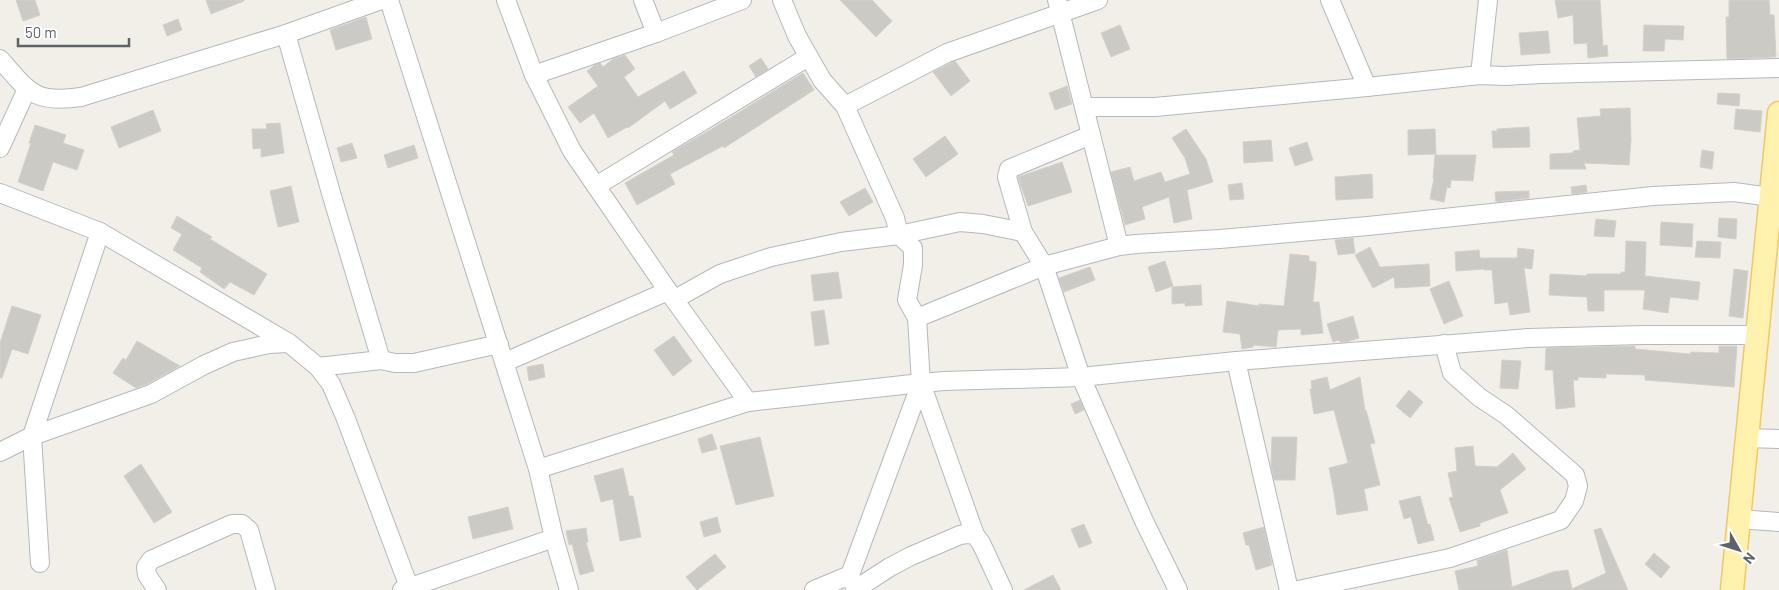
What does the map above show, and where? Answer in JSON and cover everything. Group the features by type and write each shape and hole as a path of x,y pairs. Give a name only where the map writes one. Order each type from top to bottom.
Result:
{"main road":[{"path":"1732,590 1757,335 1775,198 1779,113"}],"street":[{"path":"0,59 27,89 38,96 60,100 81,97 286,34 381,0"},
{"path":"389,0 538,469 554,538 569,590"},
{"path":"506,0 534,75 572,151 671,295 748,402"},
{"path":"643,0 656,33"},
{"path":"534,75 656,33 742,0"},
{"path":"782,0 808,57 822,80 845,106 895,218 899,235 913,248 913,265 907,300 917,318 921,383 975,536 981,543 1003,590"},
{"path":"845,106 947,53 1058,6 1098,0"},
{"path":"1330,0 1367,88"},
{"path":"1480,75 1488,0"},
{"path":"1058,6 1119,246"},
{"path":"286,34 381,360"},
{"path":"596,186 808,57"},
{"path":"1084,107 1155,107 1367,88 1480,75 1505,76 1779,68"},
{"path":"0,148 27,89"},
{"path":"1091,135 1009,169 1007,177 1023,232 1044,266 1081,377 1144,521 1178,590"},
{"path":"917,318 1044,266 1119,246 1368,226 1653,196 1734,192 1775,198"},
{"path":"0,193 100,232 289,343 318,367 331,384 346,419 405,588 554,538"},
{"path":"505,362 720,274 771,257 841,242 899,235 960,222 983,224 1023,232"},
{"path":"40,563 32,436 100,232"},
{"path":"538,469 748,402 944,381 1081,377 1236,361 1528,338 1757,335"},
{"path":"0,452 32,436 151,394 204,365 233,352 269,344 289,343"},
{"path":"318,367 381,360 395,363 414,363 499,344"},
{"path":"1298,590 1450,558 1561,520 1574,501 1578,486 1575,475 1506,415 1479,397 1452,373 1444,344"},
{"path":"1236,361 1289,590"},
{"path":"854,585 921,383"},
{"path":"1746,438 1779,439"},
{"path":"1739,519 1779,522"},
{"path":"157,590 147,575 146,568 151,560 232,524 242,524 249,530 266,590"},
{"path":"814,590 854,585 910,556 960,535 975,536"}],"building":[{"path":"16,0 35,0 40,15 23,21"},
{"path":"206,0 244,0 244,1 211,14"},
{"path":"840,0 872,0 892,21 876,37"},
{"path":"1555,0 1600,0 1603,46 1607,45 1608,56 1588,58 1587,43 1574,44 1573,15 1558,18"},
{"path":"1729,0 1769,0 1770,15 1774,15 1776,57 1727,59 1726,17 1729,17"},
{"path":"366,17 372,39 336,50 330,30"},
{"path":"178,19 182,30 167,36 163,25"},
{"path":"1120,25 1130,49 1111,57 1101,33"},
{"path":"1644,25 1684,26 1683,40 1665,39 1664,51 1643,51"},
{"path":"1548,31 1550,53 1521,55 1519,33"},
{"path":"625,55 635,69 624,77 638,97 684,71 697,93 670,109 665,101 628,128 608,138 594,113 580,123 568,107 598,86 587,71 600,63 603,67 613,59"},
{"path":"761,58 768,69 756,77 749,66"},
{"path":"955,61 970,81 951,96 933,72"},
{"path":"803,73 814,90 724,148 723,146 670,174 675,184 637,205 625,183 674,155 672,152"},
{"path":"1067,86 1072,104 1055,110 1049,93"},
{"path":"1718,93 1740,94 1739,106 1717,104"},
{"path":"1630,108 1631,140 1629,165 1584,163 1586,169 1550,169 1550,154 1573,153 1573,151 1580,150 1577,118 1601,116 1600,109"},
{"path":"1736,109 1762,111 1760,132 1734,129"},
{"path":"153,110 161,131 119,148 111,127"},
{"path":"280,123 284,153 261,157 261,148 253,149 252,129 267,129 266,124"},
{"path":"35,125 66,135 63,143 84,150 77,170 53,162 43,191 18,182"},
{"path":"1529,127 1530,147 1493,148 1492,131"},
{"path":"1186,129 1206,159 1213,182 1187,190 1192,219 1174,223 1169,197 1142,207 1145,219 1125,225 1111,172 1130,167 1134,181 1161,172 1165,182 1190,174 1185,158 1172,138"},
{"path":"1435,129 1436,154 1408,155 1408,130"},
{"path":"945,136 958,154 926,177 913,159"},
{"path":"1271,140 1273,161 1244,163 1243,142"},
{"path":"1307,142 1313,160 1295,166 1289,148"},
{"path":"352,143 357,158 341,162 337,148"},
{"path":"414,145 418,158 388,168 384,155"},
{"path":"1702,150 1714,152 1712,169 1700,167"},
{"path":"1435,155 1476,155 1473,181 1451,180 1450,188 1447,187 1444,202 1430,199 1434,178"},
{"path":"1062,162 1072,192 1028,206 1018,177"},
{"path":"1372,174 1373,198 1336,200 1335,177"},
{"path":"1242,183 1244,199 1230,200 1228,185"},
{"path":"1586,185 1587,192 1572,194 1571,187"},
{"path":"291,186 299,222 278,227 270,191"},
{"path":"865,188 873,202 849,216 840,202"},
{"path":"1529,191 1529,198 1496,202 1495,192"},
{"path":"177,216 267,274 254,295 230,282 224,289 200,272 202,268 173,250 182,234 171,228"},
{"path":"1719,218 1737,219 1736,239 1718,237"},
{"path":"1596,219 1616,221 1614,237 1594,236"},
{"path":"1661,222 1693,224 1692,247 1660,245"},
{"path":"1353,238 1355,253 1338,255 1335,240"},
{"path":"1626,241 1646,242 1645,276 1700,282 1698,300 1670,297 1668,313 1643,309 1645,290 1604,290 1604,311 1588,311 1587,297 1549,295 1550,274 1587,276 1587,274 1621,274 1621,272 1625,272"},
{"path":"1697,241 1721,242 1720,258 1695,257"},
{"path":"1370,247 1380,267 1429,264 1430,286 1395,288 1394,277 1373,288 1355,255"},
{"path":"1518,248 1534,250 1532,269 1524,268 1530,312 1510,315 1508,302 1495,304 1492,270 1456,271 1455,252 1479,250 1480,258 1517,258"},
{"path":"1290,254 1309,256 1309,261 1316,262 1313,302 1319,302 1323,333 1301,335 1301,329 1278,330 1276,347 1253,345 1253,347 1242,349 1240,334 1223,332 1227,301 1259,306 1259,304 1284,306"},
{"path":"1165,261 1173,286 1156,292 1148,267"},
{"path":"1090,267 1095,280 1064,292 1059,278"},
{"path":"1734,269 1748,271 1743,318 1729,316"},
{"path":"838,272 842,298 814,301 811,275"},
{"path":"1449,281 1463,316 1444,324 1430,289"},
{"path":"1201,285 1202,305 1185,306 1185,303 1172,304 1172,287"},
{"path":"12,306 41,315 28,354 12,349 2,378 0,378 0,343"},
{"path":"824,310 829,344 815,346 811,312"},
{"path":"1353,316 1359,338 1346,342 1340,342 1339,340 1333,342 1327,324"},
{"path":"674,336 692,361 673,376 654,350"},
{"path":"137,341 180,366 136,388 113,373 123,358 126,360"},
{"path":"1635,346 1635,349 1690,354 1691,352 1719,353 1719,346 1737,346 1734,387 1645,380 1645,375 1606,374 1606,378 1578,377 1578,380 1573,380 1575,407 1556,409 1553,370 1545,370 1546,348"},
{"path":"1502,360 1521,361 1518,389 1500,388"},
{"path":"543,364 545,377 529,381 527,367"},
{"path":"1327,377 1330,390 1360,377 1365,411 1375,443 1370,444 1380,485 1364,489 1368,510 1337,515 1329,468 1348,463 1334,410 1314,414 1310,389 1312,389 1311,381"},
{"path":"1409,390 1423,402 1410,418 1396,406"},
{"path":"1080,400 1084,410 1075,414 1071,404"},
{"path":"712,434 717,449 702,453 698,439"},
{"path":"760,437 774,496 736,505 720,446"},
{"path":"1272,437 1297,437 1295,480 1274,480 1271,464"},
{"path":"1473,446 1475,466 1497,467 1513,453 1526,469 1500,490 1508,513 1480,523 1480,526 1460,532 1449,498 1453,497 1448,473 1457,471 1455,448"},
{"path":"141,464 172,512 154,523 124,476"},
{"path":"623,468 629,496 633,496 641,537 620,541 613,499 601,502 594,476"},
{"path":"1420,496 1434,540 1418,544 1411,517 1404,519 1399,501"},
{"path":"508,507 513,529 473,539 468,517"},
{"path":"717,517 721,532 704,537 700,522"},
{"path":"1084,524 1092,543 1079,548 1071,529"},
{"path":"1264,527 1272,565 1256,570 1249,545 1246,545 1243,533"},
{"path":"586,528 588,542 586,542 594,571 580,575 572,544 569,545 566,531"},
{"path":"1601,528 1628,590 1459,590 1455,571 1478,566 1477,560 1507,550 1512,587 1553,572 1568,570 1572,589 1606,573 1594,530"},
{"path":"1654,553 1670,567 1661,578 1645,564"},
{"path":"715,554 726,567 697,590 686,577"},
{"path":"1053,575 1061,590 1024,590"}]}
